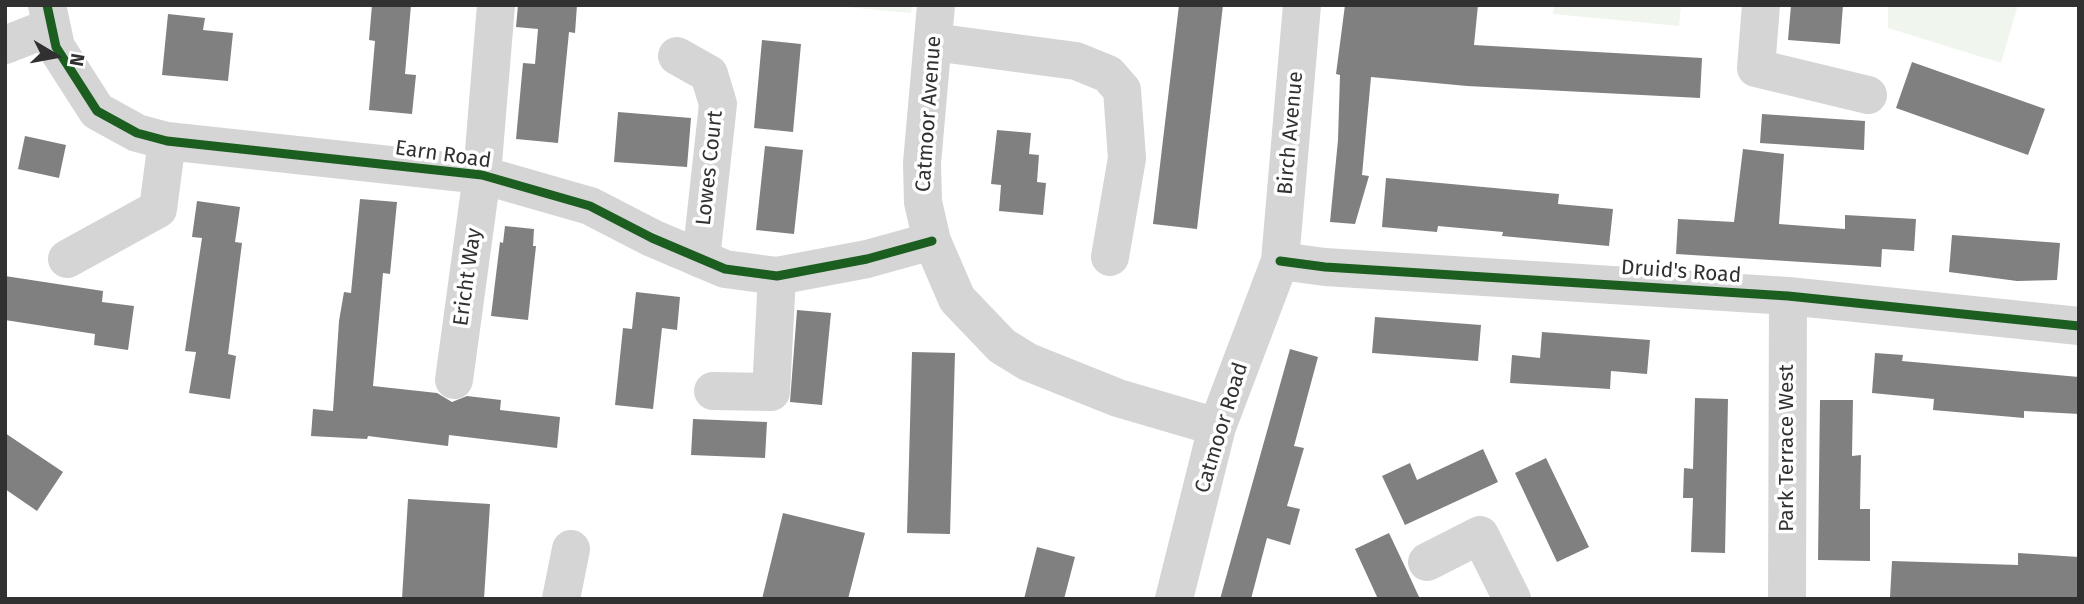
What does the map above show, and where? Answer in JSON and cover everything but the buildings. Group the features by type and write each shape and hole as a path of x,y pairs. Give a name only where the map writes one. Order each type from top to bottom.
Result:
{"street":[{"name":"Ericht Way","path":"454,380 482,175 496,5"},
{"name":"Birch Avenue","path":"1280,261 1302,5"},
{"path":"1761,5 1756,68 1868,95"},
{"name":"Earn Road","path":"49,16 55,47 97,111 137,133 167,142 482,175 590,206 725,269 777,276 867,259 932,242"},
{"path":"5,45 49,16"},
{"path":"934,24 1076,61 1108,74 1122,90 1127,158 1110,257"},
{"name":"Catmoor Avenue","path":"934,24 922,163 923,202 932,242 957,299 1002,346 1028,362 1118,398 1217,427"},
{"name":"Lowes Court","path":"677,56 709,74 718,104 701,259"},
{"path":"66,259 159,209 167,142"},
{"name":"Druid's Road","path":"1280,261 1325,267 1788,296 2079,327"},
{"name":"Catmoor Road","path":"1174,599 1217,427 1280,261"},
{"path":"713,391 771,392 777,276"},
{"name":"Park Terrace West","path":"1787,599 1788,296"},
{"path":"1427,562 1480,535 1512,599"},
{"path":"561,599 571,549"}],"shaded area":[{"path":"824,5 912,5 911,13"},
{"path":"1554,5 1681,5 1679,26 1553,14"},
{"path":"1888,5 2018,5 2001,63 1888,28"}],"cycle path":[{"path":"47,5 56,47 97,111 137,133 167,141 482,175 590,206 652,238 725,269 777,276 867,259 932,241"},
{"path":"1280,261 1325,267 1788,296 2079,326"}]}
